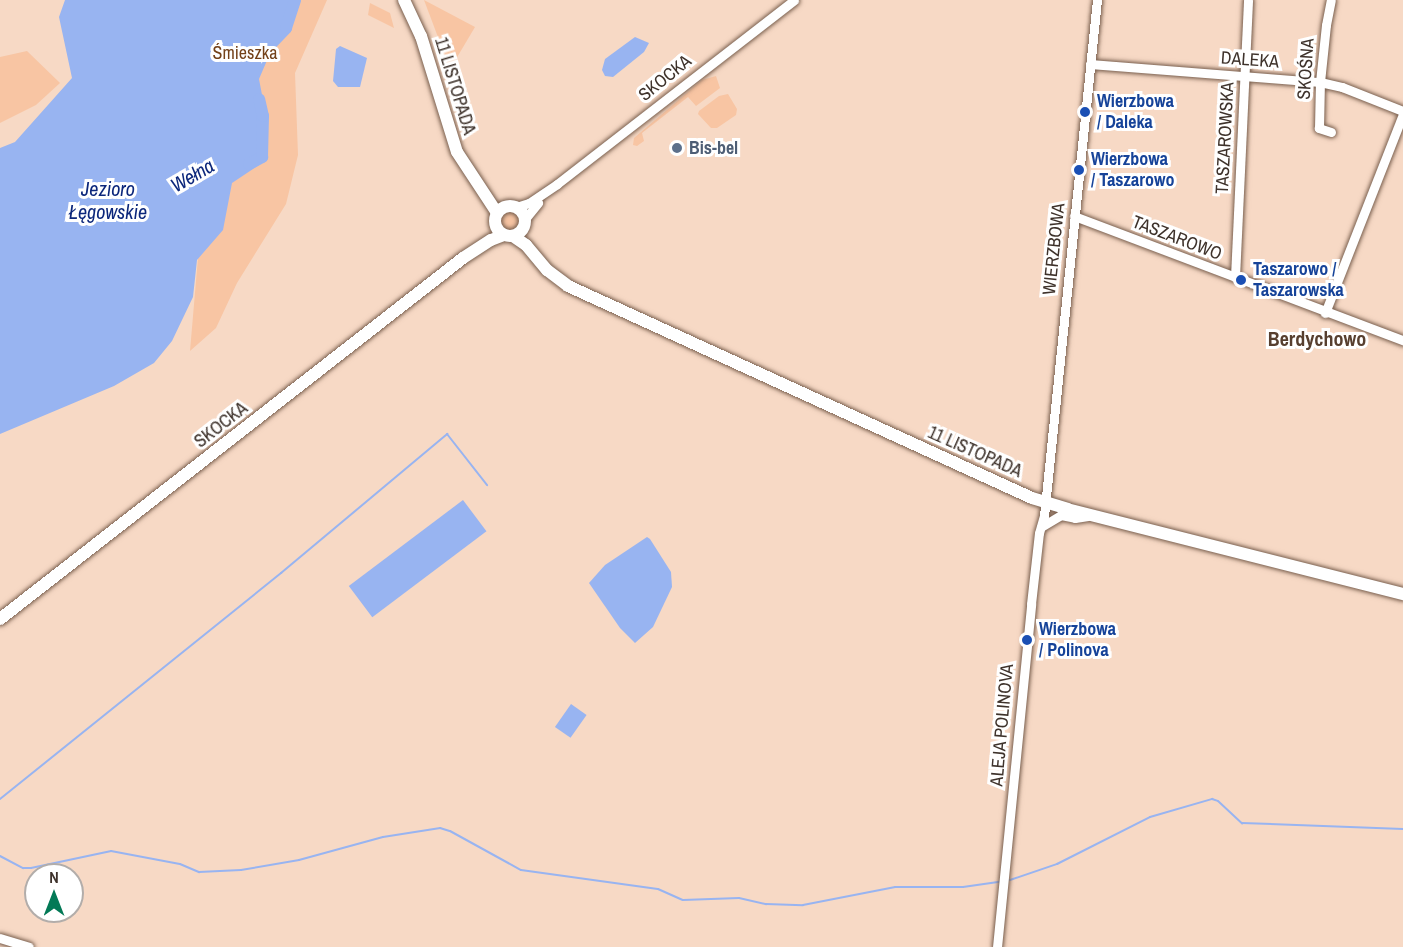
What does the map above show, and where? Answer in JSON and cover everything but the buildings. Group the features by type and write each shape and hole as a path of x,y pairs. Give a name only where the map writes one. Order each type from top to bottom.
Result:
{"main road":[{"name":"11 LISTOPADA","path":"404,0 421,36 457,152 476,181 503,213 524,224 528,239 555,277"},
{"name":"11 LISTOPADA","path":"503,213 508,236 555,277 574,289 1044,502 1403,594"},
{"name":"SKOCKA","path":"463,258 503,213"},
{"name":"SKOCKA","path":"0,619 463,258 495,237 508,236 524,224"}],"street":[{"name":"SKOCKA","path":"503,213 529,203 557,184 794,0"},
{"name":"WIERZBOWA","path":"1044,502 1097,0"},
{"name":"TASZAROWSKA","path":"1235,278 1248,0"},
{"name":"SKOŚNA","path":"1331,0 1320,82 1319,128 1331,132"},
{"name":"DALEKA","path":"1090,64 1320,82 1403,112"},
{"path":"1325,313 1403,112"},
{"name":"SKOCKA","path":"524,224 530,210 557,184"},
{"name":"TASZAROWO","path":"1074,216 1325,313 1403,340"},
{"name":"ALEJA POLINOVA","path":"997,947 1040,530 1038,515 1044,502"},
{"path":"1040,530 1061,515 1075,518 1093,516"},
{"path":"0,938 30,947"}],"green space":[{"name":"Śmieszka","path":"97,0 327,0 295,73 298,155 286,204 237,283 216,328 190,351 199,246"},
{"path":"424,0 475,27 456,59 444,53"},
{"path":"370,3 390,13 394,28 368,15"},
{"path":"27,51 60,83 36,105 0,123 0,57"},
{"path":"716,76 720,88 696,106 688,97 642,133 644,141 637,146 633,145 634,138 702,80"},
{"path":"728,94 737,109 736,115 717,128 711,128 698,114 699,111 719,96"},
{"path":"510,210 518,213 521,221 518,229 510,232 502,229 499,221 502,213"}],"water":[{"name":"Jezioro Łęgowskie","path":"65,0 293,0 259,79 263,100 262,163 232,183 223,230 197,260 193,297 172,341 154,363 114,386 0,434 0,148 15,142 72,78 59,17"},
{"path":"635,37 649,43 644,52 613,77 605,76 602,70 605,59"},
{"path":"340,46 367,58 360,87 338,87 333,81 336,49"},
{"path":"463,500 486,531 372,617 349,586"},
{"path":"647,537 671,572 672,587 653,627 635,643 620,628 589,583 605,565"},
{"path":"571,704 587,715 571,738 555,727"}],"waterway":[{"name":"Wełna","path":"266,49 286,28 295,0"},
{"name":"Wełna","path":"249,164 262,157 263,116 259,99"},
{"path":"0,799 281,573 447,434 487,485"},
{"path":"1010,880 1057,864 1150,817 1212,799 1218,801 1242,823 1403,829"},
{"path":"0,856 23,868 31,868 111,851 180,864 199,872 241,870 299,860 383,837 440,828 450,831 521,870 658,889 683,900 739,898 766,904 803,905 895,887 963,887 1000,882"}],"place":[{"name":"Wierzbowa / Daleka","path":"1085,112"},
{"name":"Bis-bel","path":"677,148"},
{"name":"Wierzbowa / Taszarowo","path":"1079,170"},
{"name":"Taszarowo / Taszarowska","path":"1241,280"},
{"name":"Wierzbowa / Polinova","path":"1027,640"}],"district":[{"name":"Berdychowo","path":"1317,338"}]}
